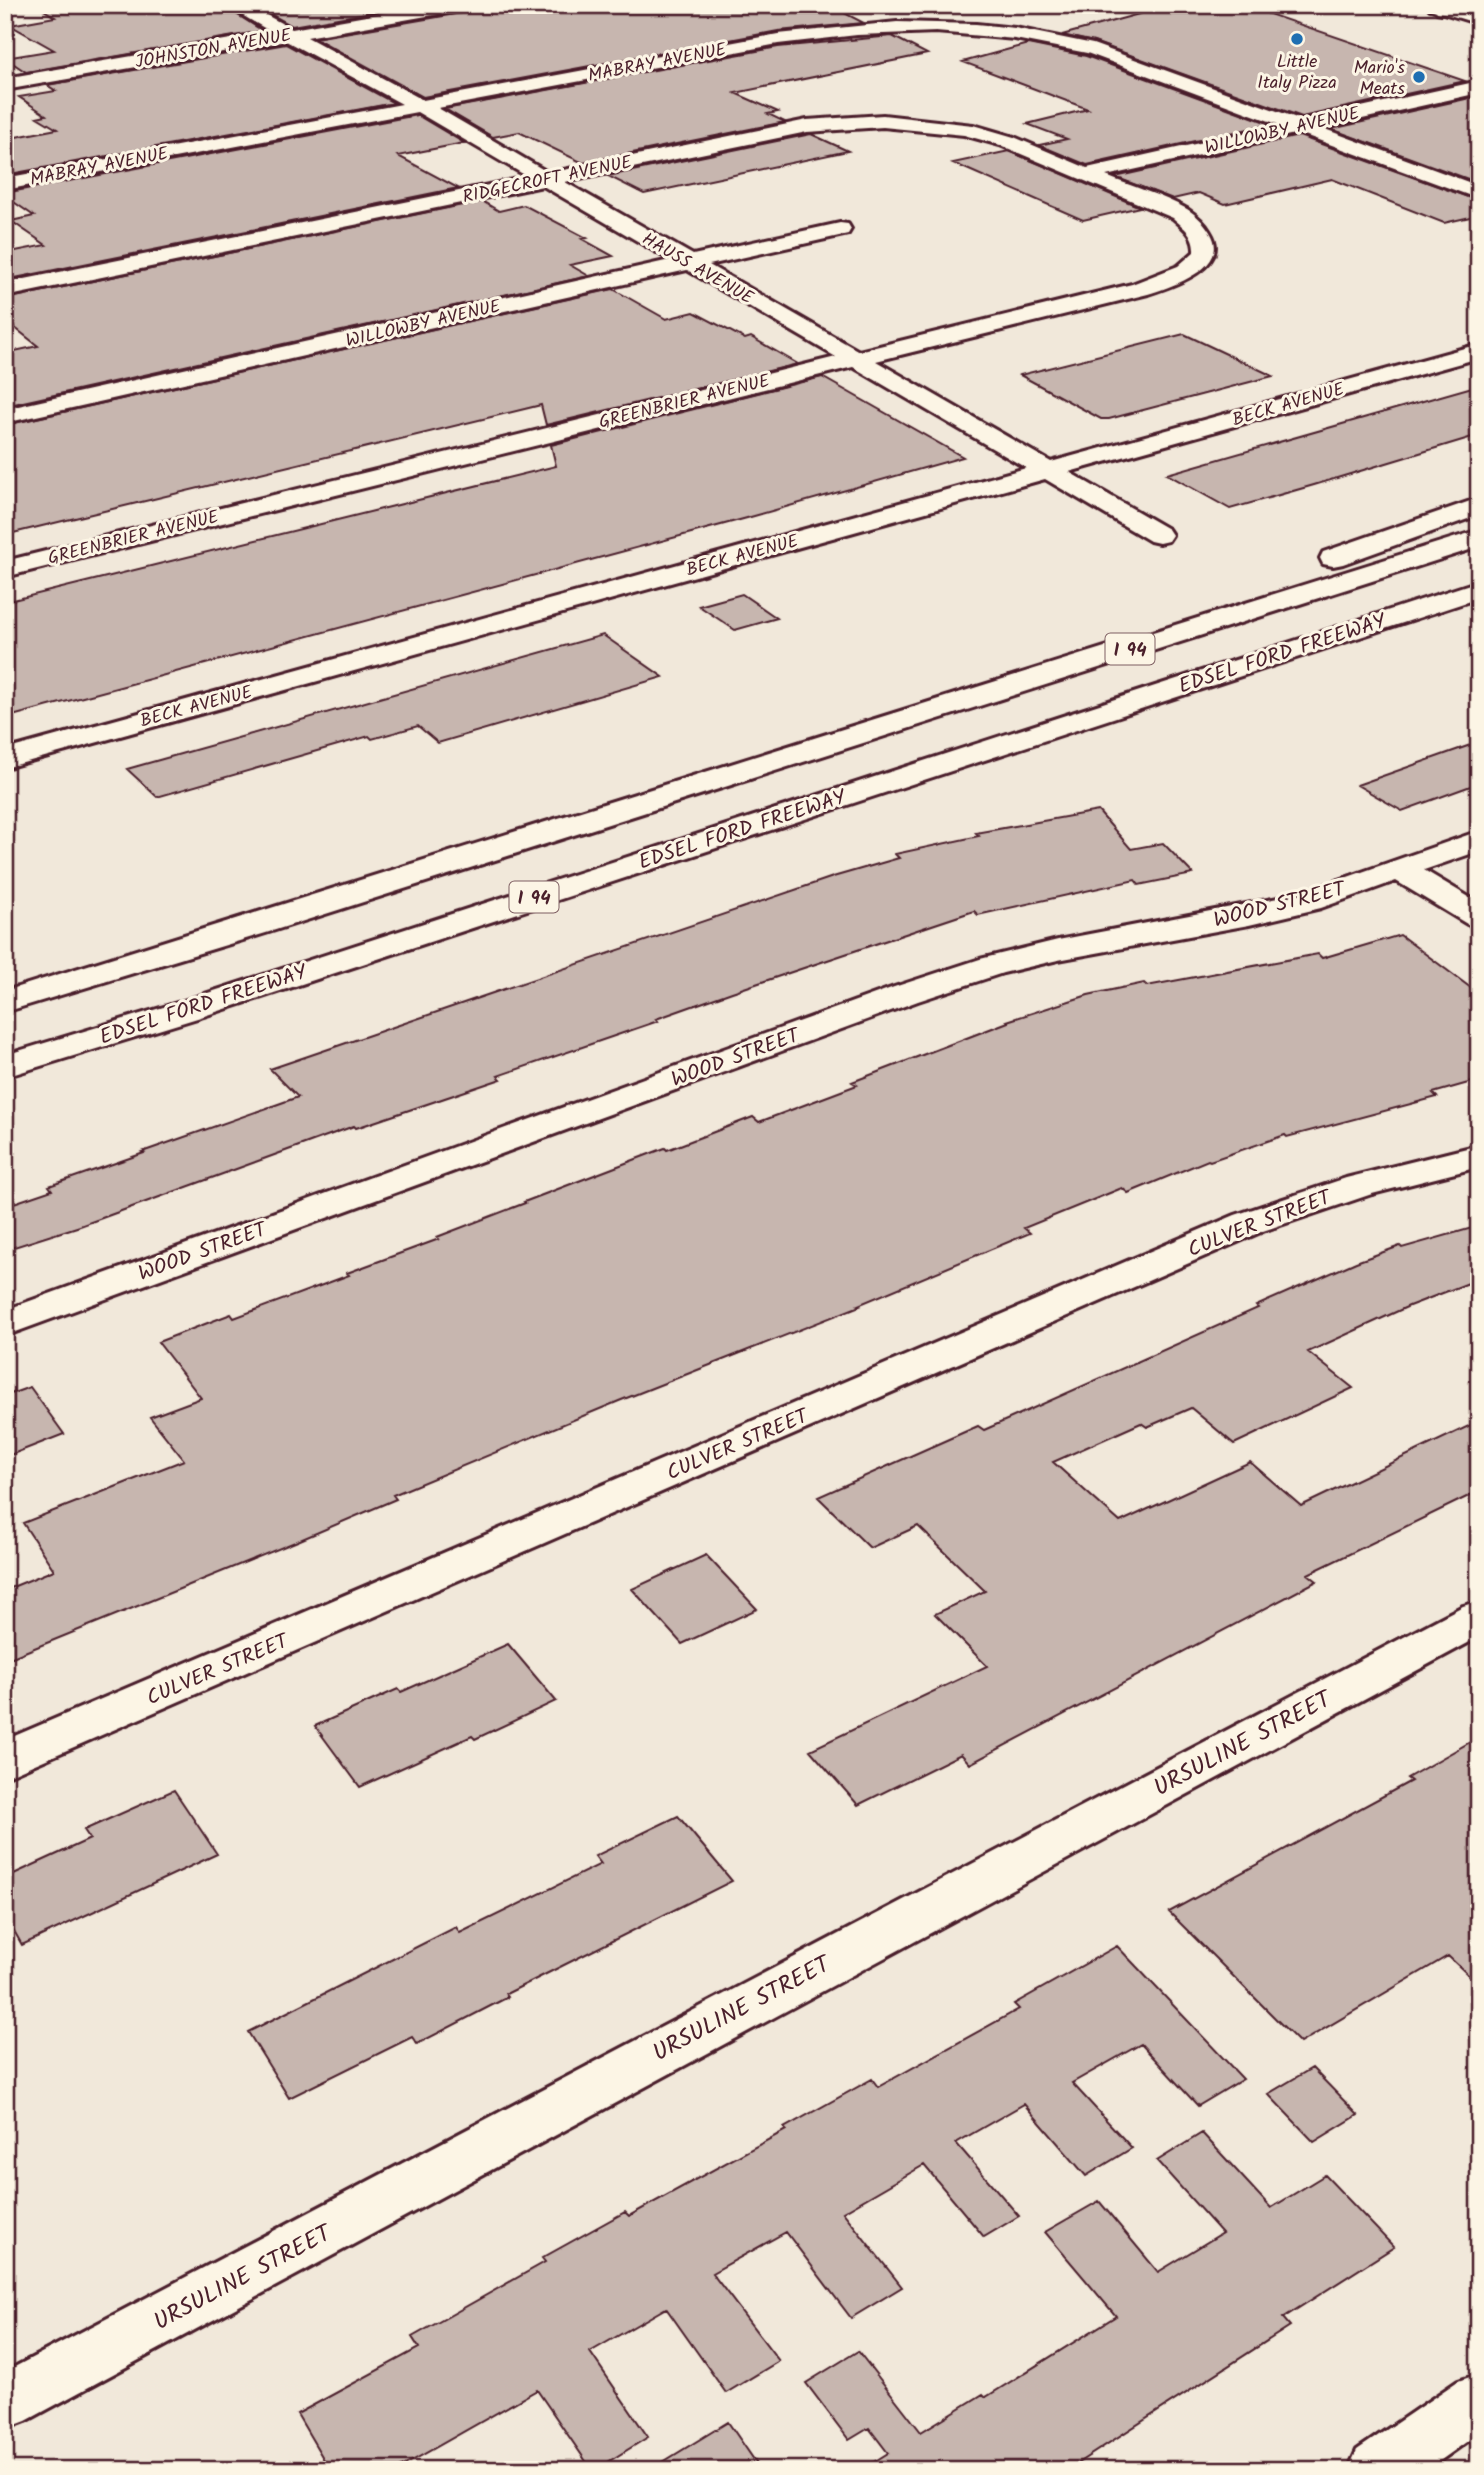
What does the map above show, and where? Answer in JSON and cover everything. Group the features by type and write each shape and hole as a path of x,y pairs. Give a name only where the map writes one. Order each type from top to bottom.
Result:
{"main road":[{"name":"HAUSS AVENUE","path":"234,5 420,106 1159,535"},
{"name":"JOHNSTON AVENUE","path":"5,83 461,5"},
{"path":"1446,6 1479,19"},
{"path":"952,27 965,8"},
{"name":"MABRAY AVENUE","path":"5,184 826,31 894,26 952,27 1033,35 1093,49 1300,127"},
{"name":"WILLOWBY AVENUE","path":"1086,174 1479,87"},
{"name":"RIDGECROFT AVENUE","path":"5,290 807,126 852,122 908,122 966,129 1007,141 1086,174"},
{"path":"1300,127 1479,194"},
{"name":"GREENBRIER AVENUE","path":"5,569 1159,284 1190,269 1205,254 1205,239 1192,222 1164,207 1086,174"},
{"name":"WILLOWBY AVENUE","path":"5,416 840,229"},
{"name":"BECK AVENUE","path":"5,759 1479,351"},
{"path":"782,759 1020,667 1479,506"},
{"name":"I 94","path":"5,1002 1479,538"},
{"name":"EDSEL FORD FREEWAY","path":"5,1066 192,1009 1479,589"},
{"path":"1061,725 1479,613"},
{"name":"WOOD STREET","path":"5,1324 918,990 1058,950 1250,915 1309,901 1479,840"},
{"path":"1399,869 1479,917"},
{"name":"CULVER STREET","path":"5,1760 1249,1223 1359,1186 1479,1156"},
{"name":"URSULINE STREET","path":"5,2402 1479,1617"},
{"path":"1378,2470 1479,2400"}],"building":[{"path":"36,5 222,5 263,31 26,72 5,58 54,50 10,25 55,17"},
{"path":"254,5 412,5 292,26"},
{"path":"473,5 829,5 864,23 778,31 423,97 315,38 461,13"},
{"path":"1172,5 1243,5 1465,81 1302,117 1094,42 1062,35"},
{"path":"892,36 927,54 735,93 778,112 768,114 785,122 583,163 519,132 493,137 445,109 778,47"},
{"path":"286,44 394,103 5,175 5,139 57,129 37,117 46,115 19,97 56,91 47,85"},
{"path":"1028,44 1086,56 1271,124 1087,165 1039,145 1067,139 1027,124 1088,109 963,62"},
{"path":"1479,96 1479,183 1331,129"},
{"path":"417,115 464,143 398,156 458,188 5,280 5,253 46,245 11,221 34,216 5,196 5,193"},
{"path":"811,134 848,151 644,194 608,176"},
{"path":"1299,136 1479,201 1479,215 1444,223 1332,179 1225,204 1199,193 1173,199 1115,177"},
{"path":"1009,151 1140,207 1083,220 953,163"},
{"path":"482,201 499,211 524,205 587,238 582,239 613,256 570,265 589,276 5,406 5,353 38,346 5,320 5,299"},
{"path":"613,289 666,319 694,312 745,339 751,337 798,364 546,425 541,405 5,535 5,425"},
{"path":"1184,334 1273,376 1101,419 1020,375"},
{"path":"822,377 963,457 5,718 5,602 556,466 551,445"},
{"path":"1479,385 1479,435 1230,509 1167,474"},
{"path":"742,594 777,618 735,630 699,606"},
{"path":"603,635 663,677 438,743 418,726 372,739 369,736 157,797 127,769"},
{"path":"1479,742 1479,783 1402,811 1357,785"},
{"path":"1098,811 1131,849 1163,843 1193,874 1139,885 1135,880 978,915 974,911 732,992 656,1019 658,1021 498,1076 501,1079 356,1128 354,1126 80,1226 5,1250 5,1206 52,1190 49,1186 298,1097 270,1069 833,877 899,858 895,854 979,836 976,833"},
{"path":"1400,935 1479,994 1479,1080 1433,1093 1437,1097 1287,1137 1285,1135 1208,1160 1128,1193 1122,1188 1024,1228 1030,1233 858,1305 860,1306 619,1401 393,1495 396,1499 300,1540 5,1660 5,1590 54,1570 23,1523 184,1460 150,1417 201,1398 158,1342 231,1314 234,1318 349,1275 347,1273 665,1148 667,1150 753,1117 759,1122 857,1085 852,1082 1007,1021 1088,995 1318,954 1322,958"},
{"path":"1479,1226 1479,1279 1409,1306 1308,1352 1353,1388 1234,1444 1191,1408 1147,1427 1141,1423 1053,1462 1120,1522 1250,1462 1301,1506 1479,1421 1479,1491 1308,1574 1317,1581 970,1764 961,1754 858,1805 810,1750 987,1666 935,1614 985,1591 918,1526 870,1548 818,1497 978,1426 984,1430 1356,1262 1400,1246 1402,1248"},
{"path":"30,1387 64,1434 5,1457 5,1396"},
{"path":"706,1555 757,1609 682,1644 632,1589"},
{"path":"508,1644 556,1701 475,1739 472,1736 360,1787 315,1726 398,1689 401,1692"},
{"path":"1479,1737 1479,1985 1448,1956 1300,2043 1169,1912 1411,1781 1407,1778"},
{"path":"174,1790 217,1854 22,1945 5,1915 5,1878 90,1839 84,1830"},
{"path":"678,1816 732,1881 506,1994 508,1997 417,2044 412,2037 289,2098 248,2032 456,1927 460,1933 601,1864 595,1856"},
{"path":"1117,1946 1243,2079 1198,2106 1141,2044 1072,2083 1132,2148 1086,2176 1024,2104 956,2143 1019,2216 984,2237 924,2165 843,2212 902,2287 851,2318 786,2232 712,2273 779,2361 726,2393 666,2308 590,2352 648,2437 595,2470 592,2470 537,2390 396,2470 330,2470 297,2414 419,2348 412,2337 545,2262 542,2258 625,2212 629,2216 786,2130 784,2128 872,2079 878,2087 1019,2009 1014,2004"},
{"path":"1312,2068 1358,2115 1314,2142 1268,2094"},
{"path":"1202,2133 1271,2208 1325,2175 1394,2247 1283,2318 1290,2326 1067,2470 861,2470 888,2453 869,2428 849,2440 806,2383 858,2351 921,2432 983,2394 986,2397 1116,2316 1045,2232 1099,2201 1158,2272 1222,2233 1157,2161"},
{"path":"728,2422 761,2470 650,2470"}],"place":[{"name":"Little Italy Pizza","path":"1297,39"},
{"name":"Mario's Meats","path":"1419,77"}]}
